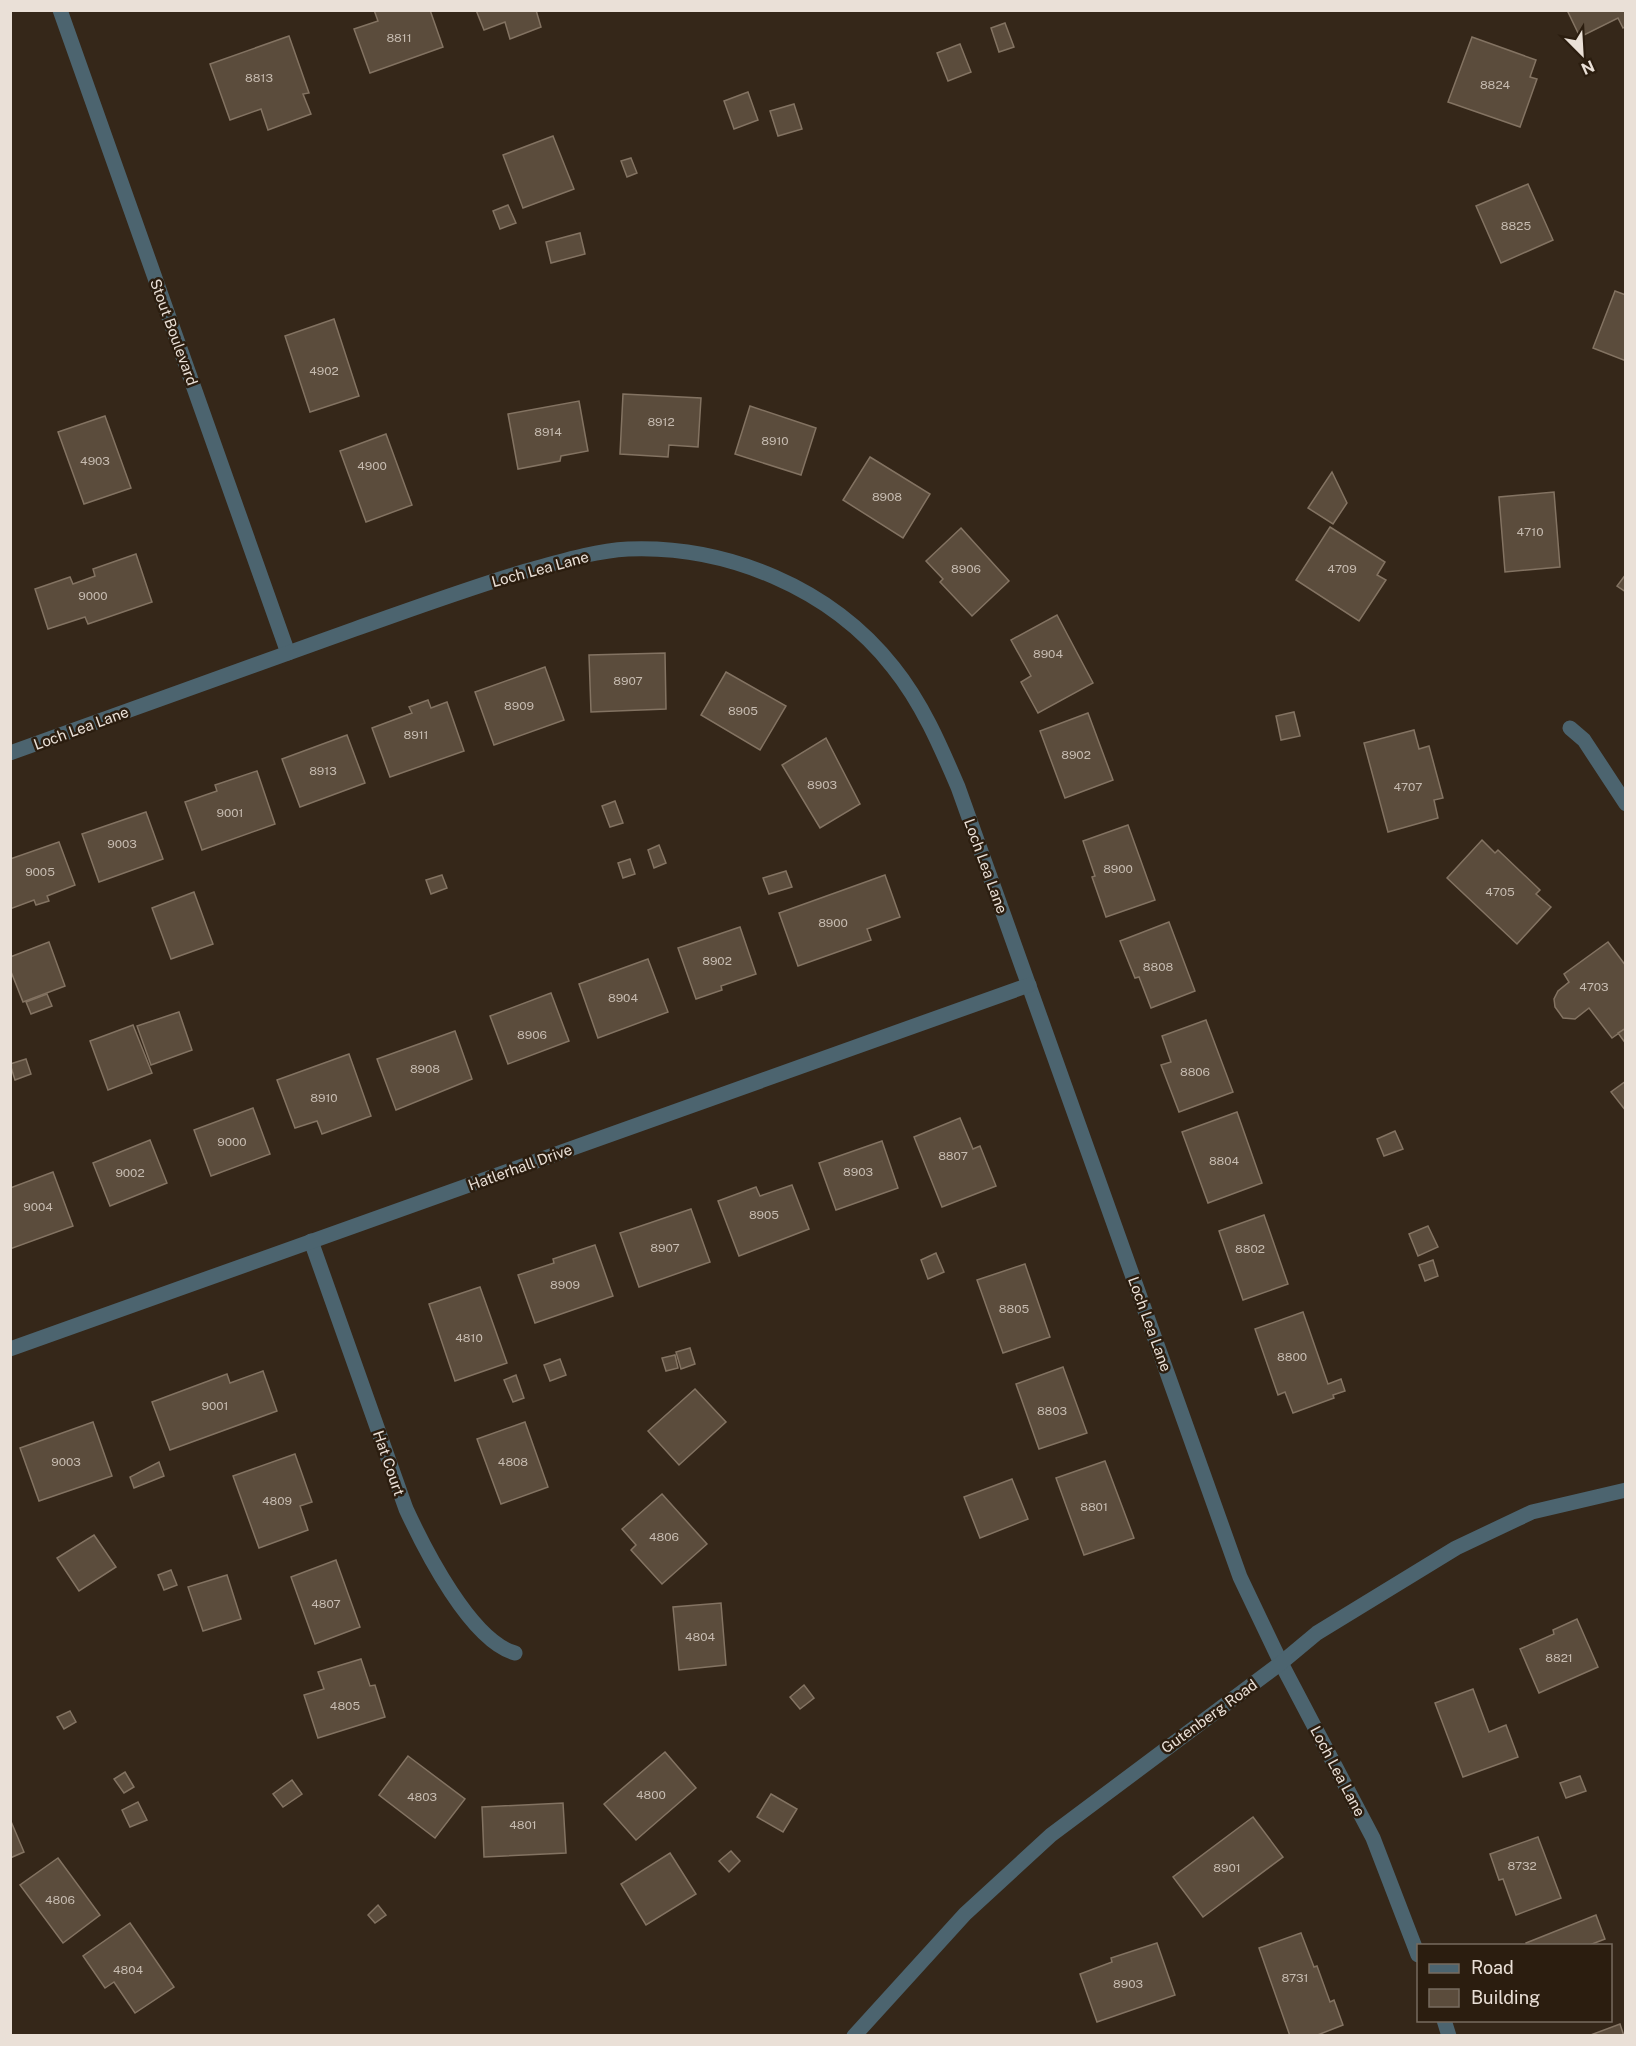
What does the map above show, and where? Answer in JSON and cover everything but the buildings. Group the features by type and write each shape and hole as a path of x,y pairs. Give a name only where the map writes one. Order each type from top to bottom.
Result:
{"street":[{"name":"Stout Boulevard","path":"60,10 288,653"},
{"name":"Loch Lea Lane","path":"10,753 473,587 575,557 626,549 674,550 713,556 780,579 814,598 854,627 894,667 917,701 933,729 958,787 1240,1577 1281,1663 1373,1838 1417,1950"},
{"path":"1570,728 1584,740 1626,804"},
{"name":"Hatlerhall Drive","path":"10,1349 1029,985"},
{"name":"Hat Court","path":"311,1241 406,1509 424,1548 455,1599 490,1642 515,1653"},
{"name":"Gutenberg Road","path":"854,2036 965,1914 1051,1835 1281,1663 1317,1633 1456,1548 1532,1512 1626,1490"}]}
